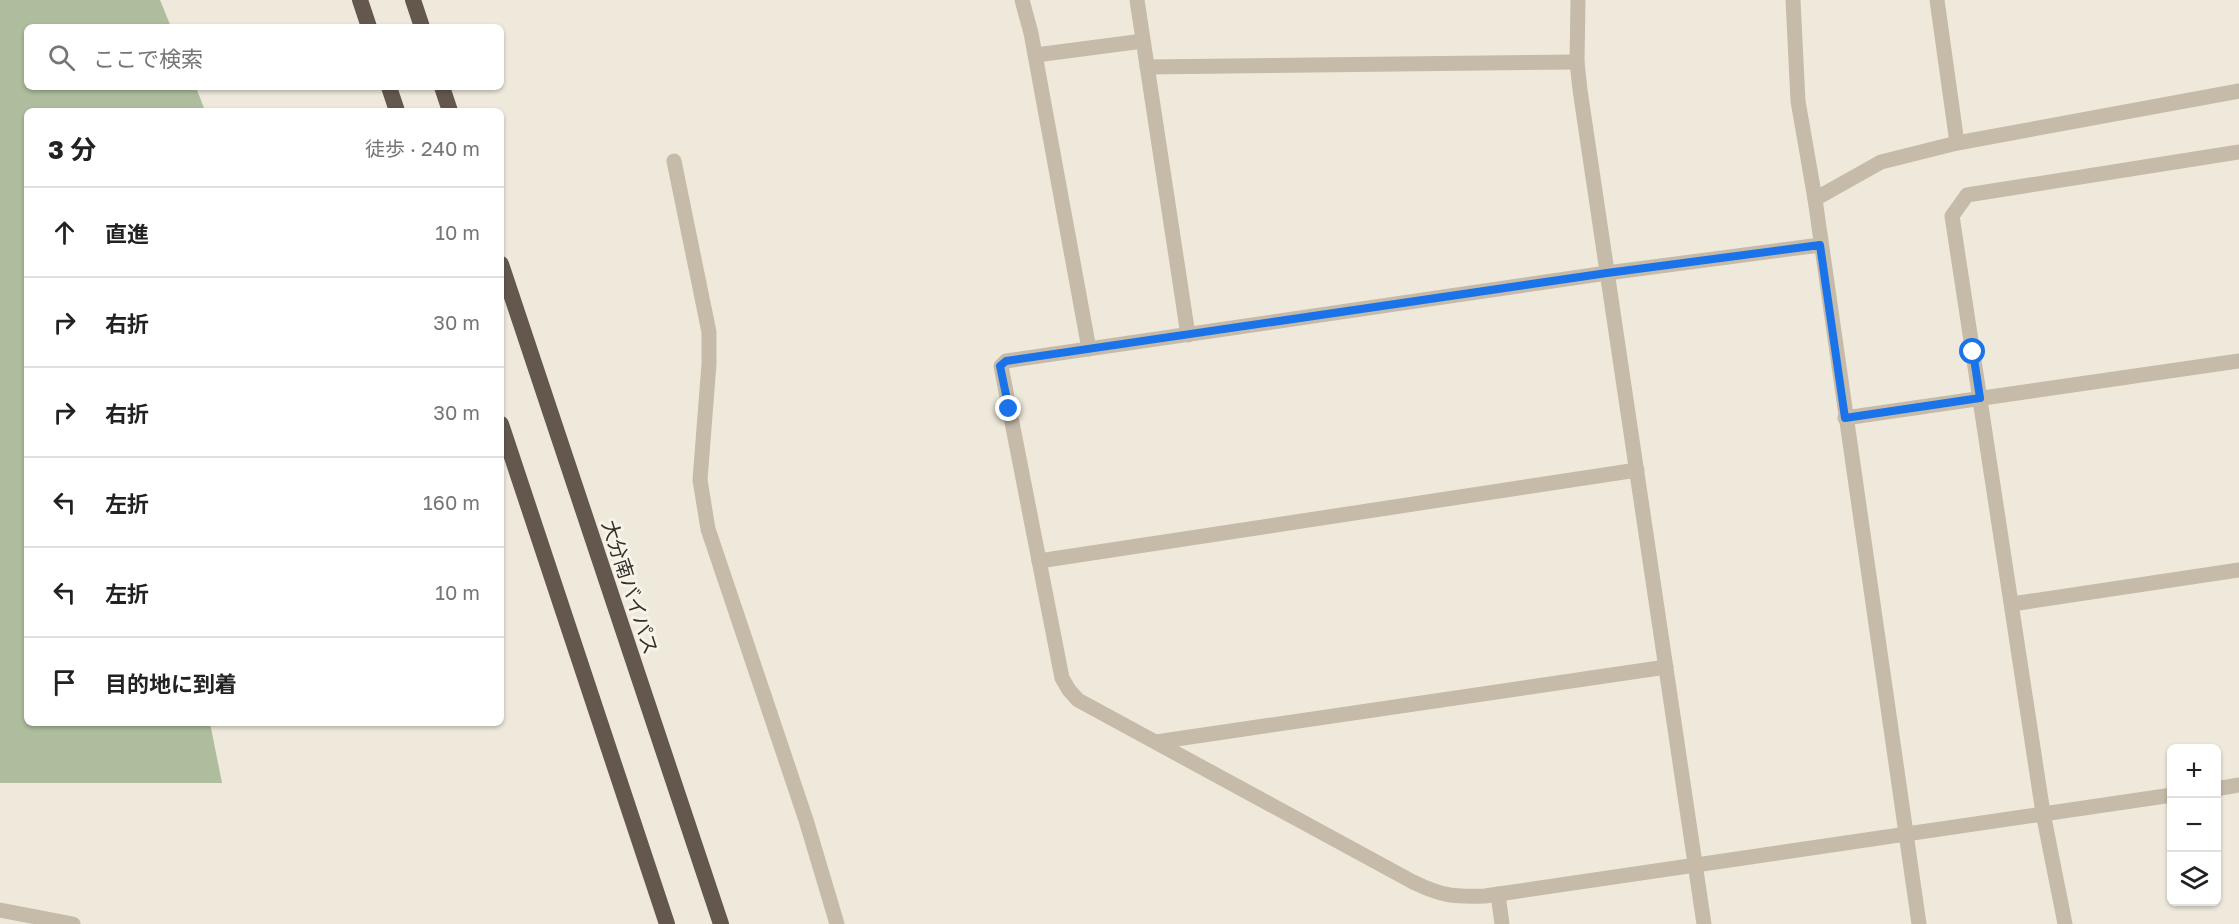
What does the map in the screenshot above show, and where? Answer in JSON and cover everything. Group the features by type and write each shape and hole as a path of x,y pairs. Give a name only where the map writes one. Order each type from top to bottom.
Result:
{"highway":[{"path":"360,0 368,24"},
{"path":"413,0 421,24"},
{"path":"390,90 396,108"},
{"path":"443,90 449,108"},
{"name":"大分南バイパス","path":"504,273 721,924"},
{"path":"504,433 667,924"}],"street":[{"path":"1022,0 1035,55 1089,349"},
{"path":"1137,0 1188,335"},
{"path":"1578,0 1577,62 1704,924"},
{"path":"1793,0 1798,100 1815,199 1919,924"},
{"path":"1937,0 1957,143"},
{"path":"1035,55 1143,41"},
{"path":"1147,67 1577,62"},
{"path":"1815,199 1881,162 1957,143 2239,91"},
{"path":"2065,924 2043,813 1952,216 1967,195 2239,152"},
{"path":"674,161 709,332 710,364 700,480 703,506 708,529 806,820 837,924"},
{"path":"1820,245 1607,273 1006,361 1000,366 1062,678 1078,700 1436,893 1458,897 1498,894 2167,796"},
{"path":"1845,418 2239,361"},
{"path":"1039,561 1637,470"},
{"path":"2012,604 2239,570"},
{"path":"1156,742 1666,667"},
{"path":"2221,788 2239,785"},
{"path":"1498,894 1502,924"},
{"path":"0,910 71,924"}],"green space":[{"path":"0,0 160,0 170,24 24,24 24,90 197,90 204,108 24,108 24,726 211,726 222,783 0,783"}],"route":[{"path":"1009,409 1000,366 1006,361 1607,273 1820,245 1845,418 1980,398 1973,352"}]}
